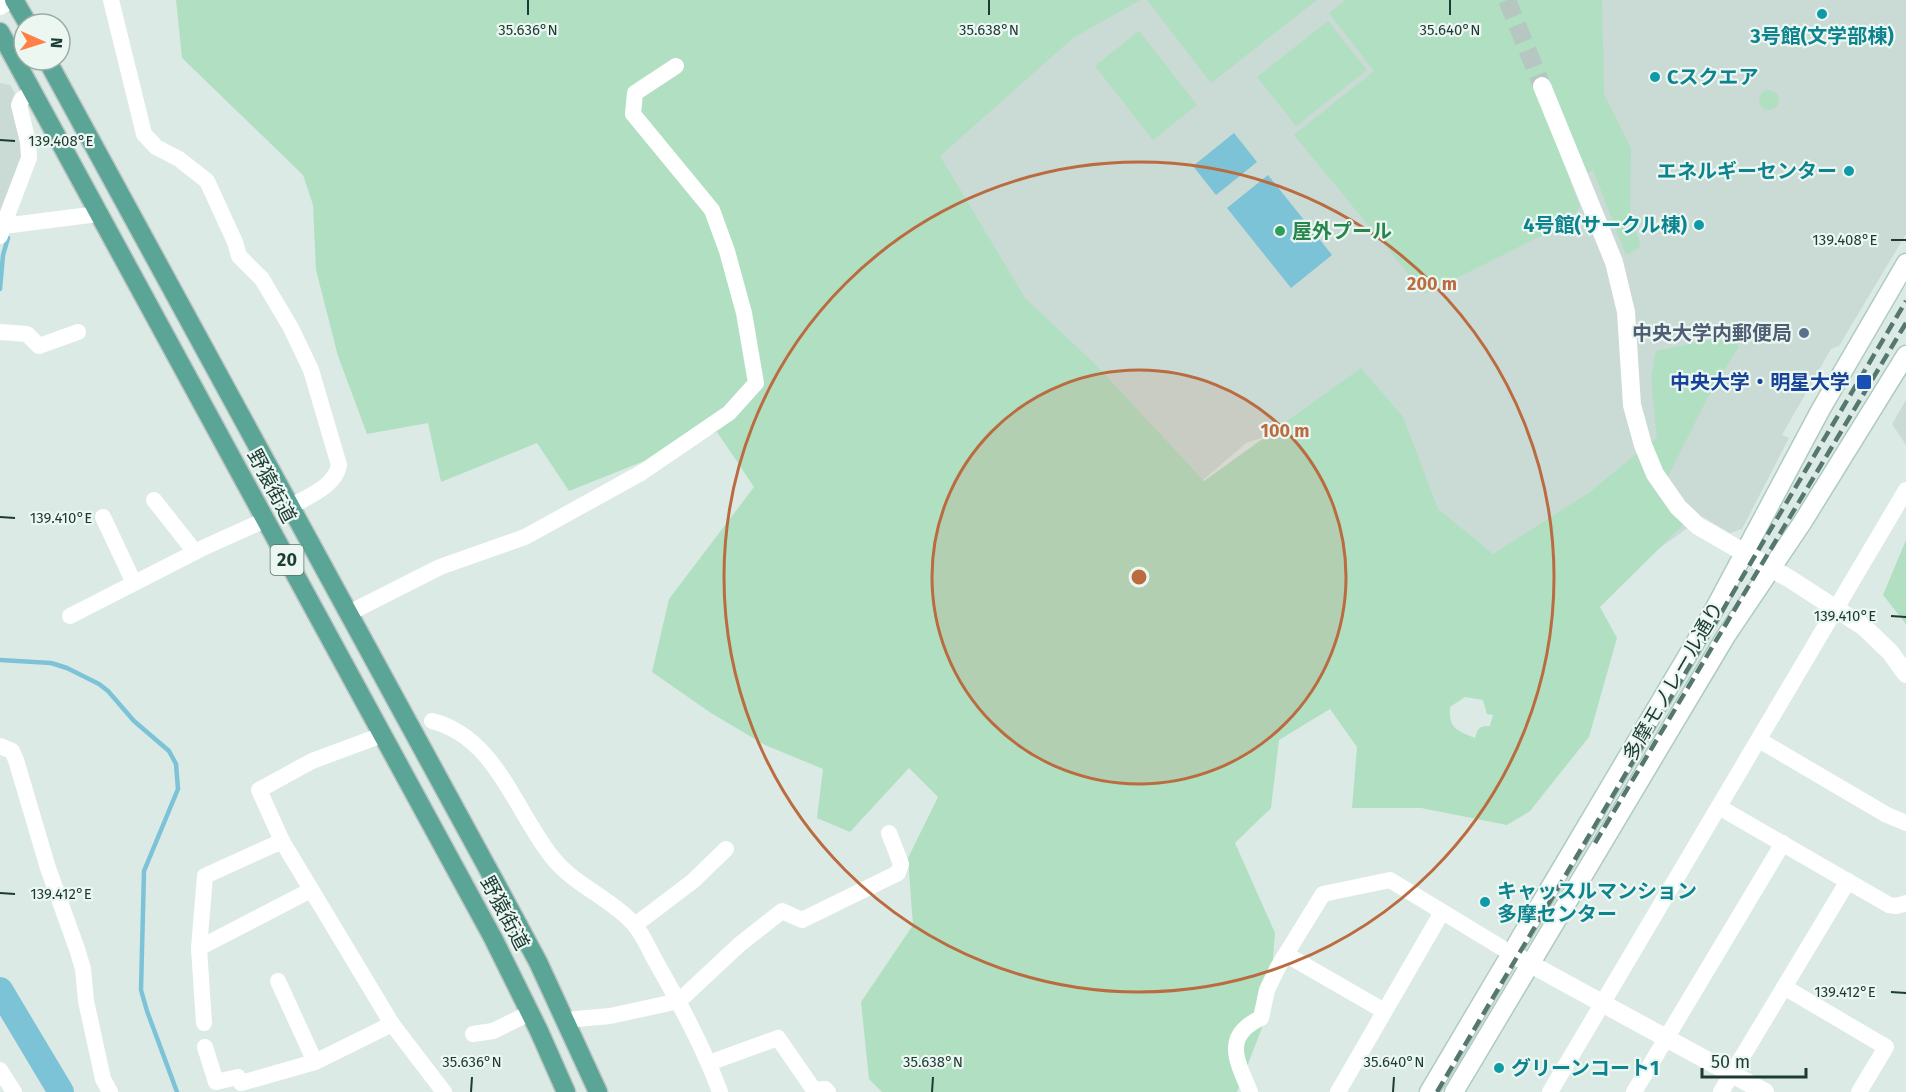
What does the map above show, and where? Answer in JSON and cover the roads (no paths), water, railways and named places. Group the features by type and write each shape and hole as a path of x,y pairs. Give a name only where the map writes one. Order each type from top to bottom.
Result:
{"main road":[{"path":"0,6 9,0"},
{"name":"野猿街道","path":"0,32 488,928 539,1031 566,1092"},
{"name":"野猿街道","path":"54,72 509,908 598,1092"},
{"path":"1542,86 1614,262 1626,312 1632,405 1649,461 1665,490 1688,517 1708,532 1864,627 1890,652 1906,674"},
{"name":"多摩モノレール通り","path":"1429,1092 1708,621 1821,409 1906,263"},
{"name":"多摩モノレール通り","path":"1454,1092 1726,636 1837,470 1906,356"},
{"path":"246,485 256,489 265,481 267,474 265,462"},
{"path":"265,520 290,507"},
{"path":"382,735 410,726"},
{"path":"1512,954 1765,1092"},
{"path":"539,1031 565,1020"}],"street":[{"path":"111,0 144,134 156,147 179,159 207,181 235,242 239,256 262,279 291,328 311,370 339,465 329,484 290,507"},
{"path":"349,614 440,567 525,537 641,473 729,413 756,383 744,313 727,251 712,210 633,114 635,93 676,66"},
{"path":"1,232 29,158 28,142 19,105 32,92"},
{"path":"1,232 98,214"},
{"path":"0,332 27,334 39,346 78,332"},
{"path":"1550,1092 1906,490"},
{"path":"154,500 195,552"},
{"path":"103,517 134,583"},
{"path":"70,616 195,552 265,520"},
{"path":"432,721 443,724 476,745 495,765 530,826 565,872 620,910 635,925 679,1001 709,1063 720,1092"},
{"path":"382,735 312,761 259,790 282,841 392,1024 444,1092"},
{"path":"1759,740 1906,824"},
{"path":"0,746 12,751 16,760 48,868 77,949 83,969 86,1001 103,1079 110,1092"},
{"path":"1719,807 1889,905 1897,906 1906,903"},
{"path":"565,1020 610,1016 679,1001 740,944 782,911 802,920 898,873 902,864 889,833"},
{"path":"204,1023 199,948 205,876 282,841"},
{"path":"1634,1092 1783,843"},
{"path":"635,925 693,881 726,849"},
{"path":"1250,1092 1234,1053 1236,1045 1241,1033 1249,1023 1261,1018 1267,990 1278,967 1323,894 1390,880 1512,954"},
{"path":"1721,1092 1848,880"},
{"path":"199,948 311,890"},
{"path":"1338,1092 1442,912"},
{"path":"1287,955 1384,1011"},
{"path":"278,981 315,1062"},
{"path":"1784,987 1886,1047 1859,1092"},
{"path":"473,1034 493,1031 530,1013"},
{"path":"205,1047 216,1082 238,1077 241,1083 294,1070 315,1062 392,1024"},
{"path":"709,1063 778,1038 814,1090 825,1089 828,1092"},
{"path":"0,1070 14,1092"}],"water":[{"path":"1234,133 1257,162 1216,195 1193,166"},
{"name":"屋外プール","path":"1268,175 1332,255 1291,288 1227,208"}],"waterway":[{"path":"0,289 3,255 8,238"},
{"path":"0,660 51,663 67,668 99,684 134,721 169,751 176,764 178,789 144,871 141,990 177,1092"},
{"path":"0,990 61,1092"}],"tunnel":[{"path":"1507,0 1542,86"}],"railway":[{"path":"1437,1092 1906,301"},
{"path":"1595,843 1906,323"}],"place":[{"name":"3号館(文学部棟)","path":"1822,14"},
{"name":"Cスクエア","path":"1655,77"},
{"name":"エネルギーセンター","path":"1849,171"},
{"name":"4号館(サークル棟)","path":"1699,225"},
{"name":"屋外プール","path":"1280,231"},
{"name":"中央大学内郵便局","path":"1804,333"},
{"name":"中央大学・明星大学","path":"1864,382"},
{"name":"キャッスルマンション 多摩センター","path":"1485,902"},
{"name":"グリーンコート1","path":"1499,1068"}]}
